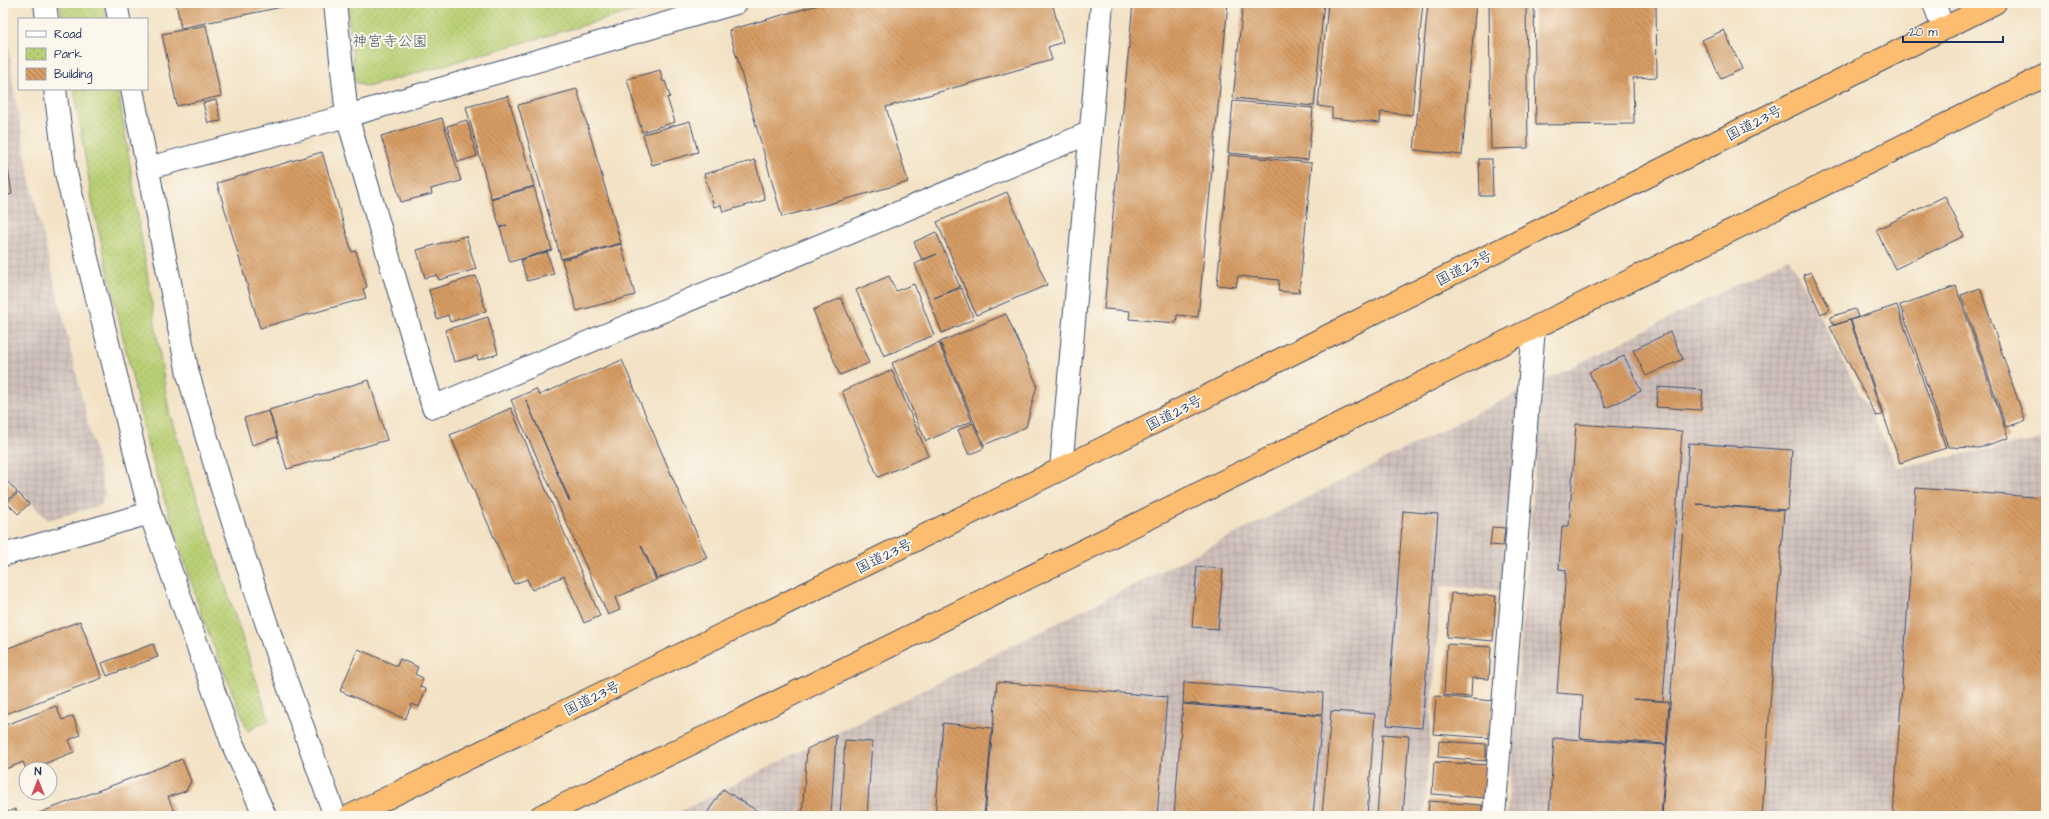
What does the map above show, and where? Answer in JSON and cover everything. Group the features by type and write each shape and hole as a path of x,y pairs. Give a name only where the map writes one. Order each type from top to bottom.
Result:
{"highway":[{"name":"国道23号","path":"350,816 1061,469 1995,3"},
{"path":"541,816 730,725 2046,75"}],"street":[{"path":"45,3 47,18"},
{"path":"116,3 119,18"},
{"path":"335,3 347,116 433,407 1089,133"},
{"path":"148,168 347,116 736,3"},
{"path":"1061,469 1089,133 1102,3"},
{"path":"1934,3 1943,28"},
{"path":"56,90 66,173 150,513 233,745 265,816"},
{"path":"132,90 188,374 223,492 279,661 335,816"},
{"path":"1494,816 1534,328"},
{"path":"3,555 150,513"}],"shaded area":[{"path":"3,3 5,3 13,85 31,184 105,494 101,505 48,520 3,474"},
{"path":"1789,258 1898,467 2046,438 2046,816 1507,816 1542,382"},
{"path":"1521,391 1504,590 1441,586 1424,816 671,816"}],"green space":[{"path":"60,3 104,3 107,18 62,18"},
{"name":"神宮寺公園","path":"347,3 662,3 367,87 355,82"},
{"path":"74,90 118,90 169,412 269,720 248,731 204,622 149,451 93,206"}],"building":[{"path":"176,3 296,3 296,4 181,28"},
{"path":"825,3 1052,3 1063,42 1048,47 1052,60 886,107 908,182 782,217 729,30"},
{"path":"1133,3 1228,3 1198,317 1177,315 1176,323 1129,319 1130,311 1104,309"},
{"path":"1243,3 1324,3 1314,106 1233,98"},
{"path":"1328,3 1423,3 1412,115 1381,112 1380,123 1332,118 1332,108 1318,106"},
{"path":"1428,3 1476,3 1462,155 1414,150"},
{"path":"1489,3 1526,3 1528,148 1491,149"},
{"path":"1534,3 1656,3 1657,77 1633,78 1634,124 1536,125"},
{"path":"206,25 221,96 177,106 162,34"},
{"path":"1724,30 1742,69 1721,79 1702,40"},
{"path":"660,70 663,82 665,81 670,97 667,98 675,122 642,132 627,79"},
{"path":"577,89 621,243 561,259 518,105"},
{"path":"508,96 534,186 491,198 466,107"},
{"path":"216,100 221,121 208,123 203,103"},
{"path":"1233,101 1313,108 1308,160 1228,153"},
{"path":"442,118 461,181 431,189 432,194 401,202 381,136"},
{"path":"467,120 477,156 458,162 447,126"},
{"path":"690,121 698,152 652,165 643,134"},
{"path":"4,143 12,194 3,196 3,144"},
{"path":"322,152 352,252 356,251 367,287 363,289 366,298 260,328 217,183"},
{"path":"1229,155 1312,163 1299,293 1278,291 1279,280 1238,276 1236,287 1217,285"},
{"path":"1479,159 1492,159 1493,196 1480,196"},
{"path":"755,160 765,200 723,212 721,205 714,207 704,174"},
{"path":"534,187 552,250 510,262 500,228 507,225 500,227 491,199"},
{"path":"1007,192 1047,285 976,315 937,222"},
{"path":"1945,196 1964,236 1895,269 1876,230"},
{"path":"936,232 960,287 934,298 961,288 974,319 942,333 915,264 937,254 922,260 914,242"},
{"path":"466,236 476,269 439,280 437,275 425,278 417,250"},
{"path":"621,244 635,295 577,311 562,260"},
{"path":"547,252 554,274 527,281 521,260"},
{"path":"1811,272 1830,309 1821,314 1803,275"},
{"path":"476,276 486,311 450,322 448,315 437,319 429,290"},
{"path":"889,276 896,291 914,284 934,335 884,356 856,290"},
{"path":"1956,286 2008,438 1979,448 1948,447 1900,305"},
{"path":"1980,288 2025,421 2006,427 1961,295"},
{"path":"841,298 869,363 840,375 813,310"},
{"path":"1897,305 1946,448 1900,463 1851,320"},
{"path":"1855,309 1858,317 1834,325 1830,317"},
{"path":"1006,314 1037,385 1026,427 984,445 940,342"},
{"path":"488,317 498,354 478,360 477,356 454,362 445,330"},
{"path":"1850,320 1882,415 1876,416 1830,327"},
{"path":"1670,332 1683,359 1646,376 1633,350"},
{"path":"939,343 972,421 926,441 892,363"},
{"path":"1624,356 1641,391 1606,408 1589,372"},
{"path":"622,360 707,558 657,579 641,545 656,580 615,598 620,610 608,615 511,400 536,389 539,395","holes":["526,400 570,501 569,501"]},
{"path":"892,370 928,456 878,477 842,391"},
{"path":"369,380 387,440 287,469 269,410"},
{"path":"1658,387 1703,390 1701,410 1656,407"},
{"path":"511,408 600,616 584,623 564,576 532,590 527,579 514,584 450,435"},
{"path":"269,411 277,437 252,445 244,418"},
{"path":"973,423 984,448 969,455 958,430"},
{"path":"1576,424 1682,431 1663,701 1633,699 1669,702 1666,744 1580,738 1583,695 1557,693 1566,570 1559,569 1562,526 1569,526"},
{"path":"1689,443 1792,450 1788,510 1697,504 1784,511 1762,816 1662,816"},
{"path":"3,477 17,492 3,504"},
{"path":"1916,488 2046,498 2046,816 1893,816"},
{"path":"18,493 29,504 18,514 7,503"},
{"path":"1403,511 1438,514 1422,728 1387,725"},
{"path":"1492,527 1505,528 1503,546 1490,545"},
{"path":"1197,567 1223,569 1218,629 1192,627"},
{"path":"1451,593 1496,596 1493,641 1447,637"},
{"path":"80,621 102,678 3,715 3,650"},
{"path":"153,644 158,657 107,676 102,663"},
{"path":"1447,644 1491,647 1489,679 1472,678 1471,697 1444,695"},
{"path":"358,649 397,666 400,659 418,667 415,674 423,678 420,687 426,689 419,707 412,704 405,719 340,691"},
{"path":"997,682 1167,697 1157,816 985,816"},
{"path":"1184,682 1323,693 1322,715 1183,703"},
{"path":"1436,696 1494,701 1491,738 1433,734"},
{"path":"1183,704 1322,716 1313,816 1174,816"},
{"path":"56,706 62,720 73,716 80,735 69,740 74,752 51,761 18,761 18,764 3,770 3,726"},
{"path":"1331,711 1375,714 1367,816 1322,816"},
{"path":"943,723 992,728 984,816 935,816"},
{"path":"1383,734 1409,736 1403,816 1377,816"},
{"path":"836,735 831,816 802,816 807,749"},
{"path":"1554,738 1666,745 1661,816 1549,816"},
{"path":"845,740 872,742 867,816 840,816"},
{"path":"1439,741 1486,744 1486,761 1438,757"},
{"path":"182,759 191,781 186,791 168,797 176,816 31,816"},
{"path":"1434,762 1489,765 1486,798 1432,794"},
{"path":"723,789 760,813 758,816 705,816"},
{"path":"1429,801 1482,805 1482,816 1428,816"},
{"path":"15,809 18,816 3,816 3,814"}]}
